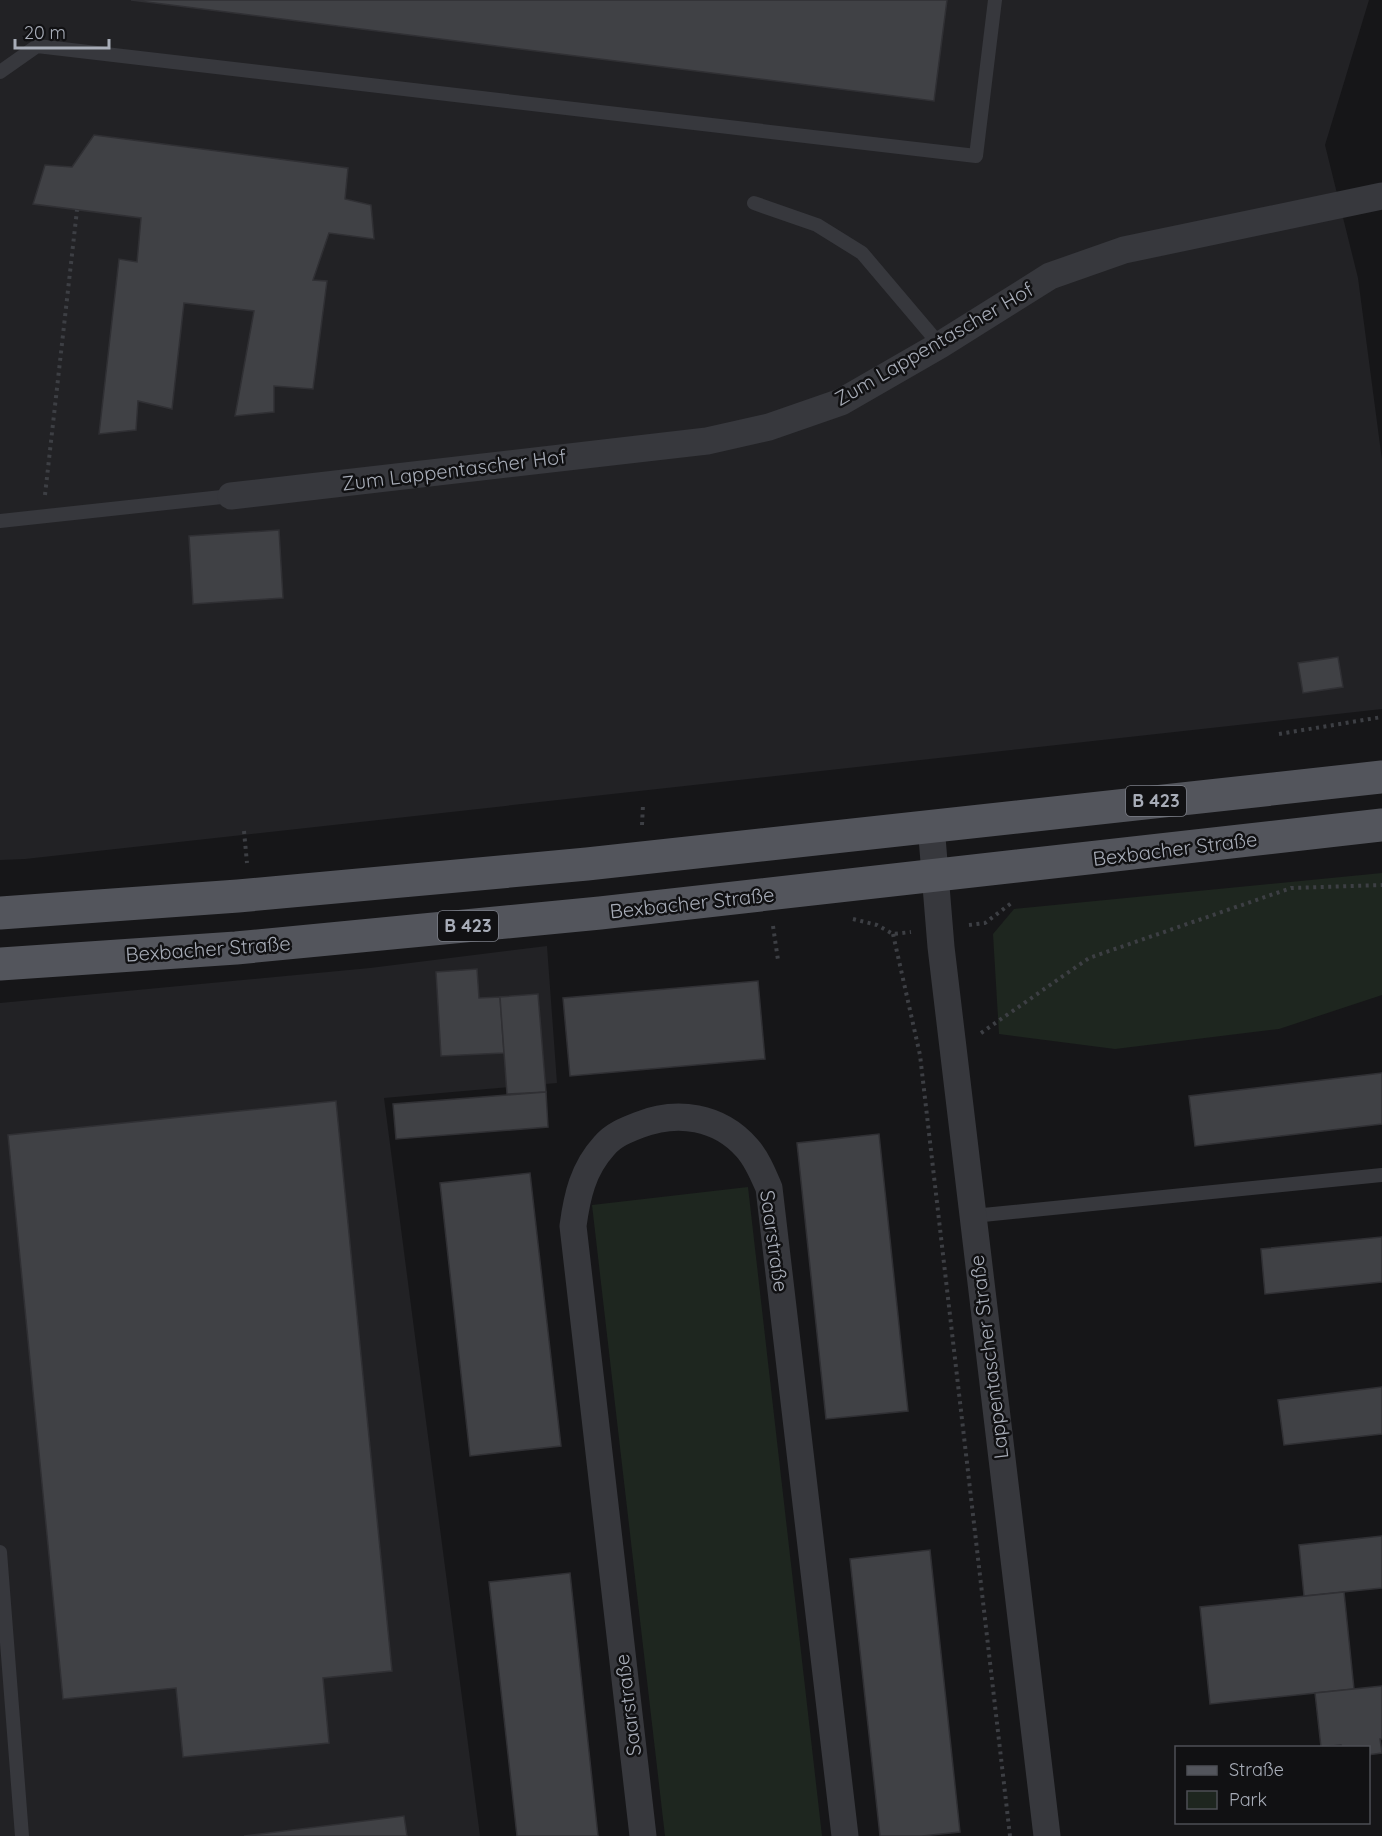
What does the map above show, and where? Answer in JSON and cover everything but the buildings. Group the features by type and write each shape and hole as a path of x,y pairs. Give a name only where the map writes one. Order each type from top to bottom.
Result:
{"main road":[{"name":"B 423","path":"0,913 238,896 586,864 1382,777"},
{"name":"Bexbacher Straße","path":"0,964 248,947 600,913 1382,825"}],"street":[{"name":"Zum Lappentascher Hof","path":"231,495 707,441 769,427 841,402 940,345 1050,276 1124,250 1382,196"},
{"name":"Lappentascher Straße","path":"931,825 941,947 1047,1836"},
{"name":"Saarstraße","path":"643,1836 573,1226 577,1197 585,1174 604,1145 620,1133 651,1121 679,1116 701,1119 728,1131 748,1149 769,1188 845,1836"}],"lane":[{"path":"0,72 37,46 976,156 995,0"},
{"path":"754,203 817,225 862,253 940,345"},
{"path":"0,521 231,495"},
{"path":"973,1216 1382,1175"},
{"path":"0,1552 22,1836"}],"path":[{"path":"43,516 78,210"},
{"path":"1279,734 1382,717"},
{"path":"641,835 643,805"},
{"path":"244,831 248,870"},
{"path":"920,1055 954,1051 1089,958 1291,888 1382,885"},
{"path":"893,934 920,1055 1010,1836"}],"shaded area":[{"path":"0,0 1369,0 1325,145 1358,278 1382,460 1382,709 0,860"},
{"path":"547,946 557,1083 384,1098 480,1836 0,1836 0,1003 370,968"}],"green space":[{"path":"1382,873 1382,995 1279,1029 1115,1049 999,1034 993,934 1014,909"},
{"path":"748,1187 822,1836 665,1836 592,1205"}]}
